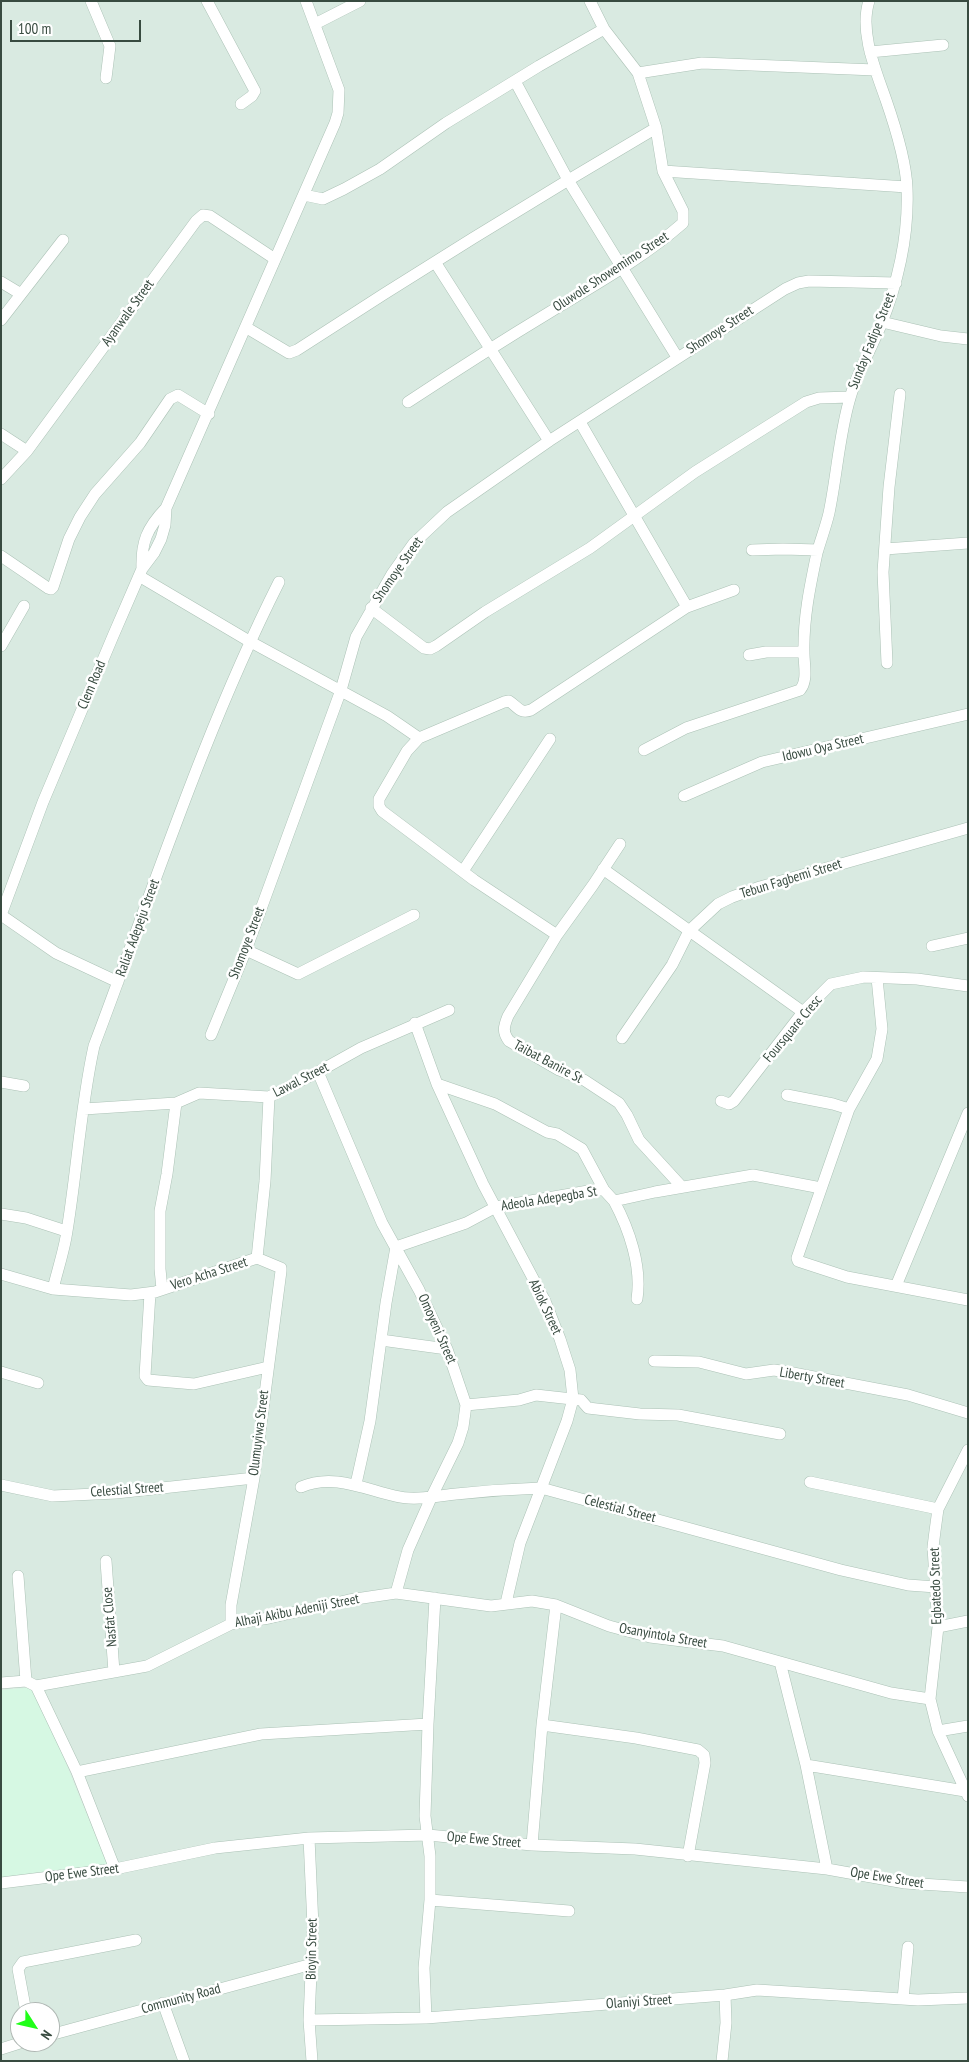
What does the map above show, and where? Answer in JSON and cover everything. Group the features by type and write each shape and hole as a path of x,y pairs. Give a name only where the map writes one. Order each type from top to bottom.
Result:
{"street":[{"path":"91,1 110,46 106,78"},
{"path":"206,1 255,92 241,104"},
{"path":"306,1 337,81 339,100 335,123 247,328 166,508 155,520 146,536 141,550 140,573 249,641 387,716 419,738"},
{"path":"315,24 360,1"},
{"name":"Oluwole Showemimo Street","path":"408,402 622,268 661,242 683,223 683,211 663,171 656,128 638,73 604,29 590,1"},
{"name":"Sunday Fadipe Street","path":"644,750 686,728 800,690 804,684 807,599 829,513 850,397 882,322 896,283 906,224 907,187 903,163 870,52 867,24 869,1"},
{"path":"304,195 323,199 344,189 380,168 446,123 604,29"},
{"path":"870,52 943,45"},
{"path":"638,73 702,63 875,70"},
{"path":"515,81 568,180 678,357"},
{"path":"247,328 289,352 293,352 435,262 656,128"},
{"path":"663,171 907,187"},
{"name":"Ayanwale Street","path":"1,479 27,451 188,230 203,216 210,216 275,259"},
{"path":"1,320 63,240"},
{"path":"435,262 548,442"},
{"name":"Shomoye Street","path":"211,1035 246,950 341,690 356,636 392,574 414,543 432,524 447,512 548,442 785,289 798,283 809,281 896,283"},
{"path":"1,282 21,294"},
{"path":"882,322 941,336 968,339"},
{"path":"887,663 883,572 889,487 900,394"},
{"path":"1,556 48,588 53,588 69,539 80,517 95,494 140,444 170,399 178,395 209,414"},
{"path":"371,608 424,648 430,649 590,548 695,472 806,402 819,398 850,397"},
{"path":"580,422 687,607"},
{"path":"1,434 27,451"},
{"path":"885,549 968,543"},
{"path":"752,550 818,550"},
{"name":"Clem Road","path":"1,915 43,802 140,573"},
{"name":"Raliat Adepeju Street","path":"53,1289 66,1231 78,1137 84,1109 86,1080 94,1046 216,718 249,641 279,582"},
{"path":"557,935 463,871 382,811 379,806 379,799 389,779 412,745 419,738 504,702 509,701 520,711 531,710 687,607 734,590"},
{"path":"1,646 24,606"},
{"path":"749,655 766,652 804,652"},
{"name":"Idowu Oya Street","path":"684,796 762,762 968,714"},
{"path":"463,871 550,739"},
{"name":"Tebun Fagbemi Street","path":"622,1038 672,965 689,931 718,904 741,894 968,828"},
{"name":"Taibat Banire St","path":"620,844 557,935 508,1016 503,1027 504,1035 509,1041 559,1070 584,1080 619,1103 627,1115 638,1140 682,1187"},
{"path":"603,869 803,1012"},
{"path":"1,915 56,954 118,982"},
{"path":"246,950 298,974 414,915"},
{"path":"932,946 968,938"},
{"name":"Foursquare Cresc","path":"722,1101 729,1104 734,1101 803,1012 831,984 864,977 917,979 968,986"},
{"path":"877,978 882,1029 877,1059 849,1109 797,1258 798,1262 847,1277 968,1300"},
{"name":"Lawal Street","path":"84,1109 176,1103 199,1093 269,1097 361,1048 415,1023 449,1010"},
{"name":"Abiok Street","path":"415,1023 437,1084 496,1207 545,1301 570,1370 573,1399 567,1421 520,1543 506,1603"},
{"name":"Omoyeni Street","path":"318,1072 382,1222 419,1290 447,1349 466,1405 458,1443 408,1550 396,1593"},
{"path":"1,1082 24,1086"},
{"path":"437,1084 495,1104 547,1132 557,1134 582,1149 604,1190"},
{"path":"787,1095 849,1109"},
{"name":"Vero Acha Street","path":"1,1274 53,1289 131,1295 150,1293 257,1258 265,1181 269,1097"},
{"path":"162,1289 160,1211 167,1174 176,1103"},
{"path":"896,1286 968,1114"},
{"name":"Adeola Adepegba St","path":"396,1247 466,1223 496,1207 594,1190 604,1190 614,1201 753,1175 821,1188"},
{"path":"614,1201 630,1238 636,1261 637,1299"},
{"path":"1,1214 26,1218 66,1231"},
{"path":"356,1484 370,1421 396,1247"},
{"name":"Olumuyiwa Street","path":"231,1624 231,1605 254,1478 281,1268 257,1258"},
{"path":"150,1293 145,1376 148,1380 194,1384 268,1367"},
{"path":"381,1340 447,1349"},
{"name":"Liberty Street","path":"654,1361 699,1362 746,1374 774,1370 793,1373 908,1395 968,1413"},
{"path":"1,1372 38,1383"},
{"path":"466,1405 519,1400 536,1395 581,1400 588,1408 640,1414 678,1415 780,1434"},
{"name":"Egbatedo Street","path":"930,1700 938,1627 933,1547 938,1509 964,1468 968,1450"},
{"name":"Celestial Street","path":"1,1485 53,1496 116,1493 254,1478"},
{"name":"Celestial Street","path":"301,1487 310,1483 324,1482 356,1484 396,1497 431,1498 506,1489 540,1488 841,1570 908,1585 936,1587"},
{"path":"810,1482 938,1509"},
{"name":"Nasfat Close","path":"106,1561 114,1672"},
{"path":"18,1576 31,1683 77,1772 115,1870"},
{"name":"Alhaji Akibu Adeniji Street","path":"1,1683 31,1683 147,1666 231,1624 349,1600 396,1593"},
{"name":"Osanyintola Street","path":"396,1593 490,1606 532,1601 556,1605 608,1626 650,1637 723,1646 891,1693 930,1700"},
{"path":"426,2018 424,1968 430,1900 428,1835 425,1816 435,1598"},
{"path":"532,1845 542,1725 556,1605"},
{"path":"938,1627 968,1621"},
{"path":"780,1662 806,1765 826,1869"},
{"path":"930,1700 938,1731 967,1793"},
{"path":"77,1772 261,1734 428,1724"},
{"path":"542,1725 636,1738 698,1750 704,1755 705,1763 688,1856"},
{"path":"938,1731 968,1726"},
{"path":"806,1765 967,1793"},
{"name":"Ope Ewe Street","path":"1,1883 115,1870 215,1848 309,1838 428,1835 532,1845 635,1849 826,1869 905,1884 968,1887"},
{"name":"Bioyin Street","path":"309,1838 313,1926 309,2020 312,2061"},
{"path":"430,1900 569,1911"},
{"path":"24,2002 18,1969 23,1962 136,1940"},
{"path":"903,1999 908,1947"},
{"name":"Community Road","path":"60,2031 312,1964"},
{"name":"Olaniyi Street","path":"309,2020 426,2018 725,1995 757,1990 903,1999 968,1998"},
{"path":"722,2061 726,2023 725,1995"},
{"path":"163,2003 184,2061"}],"shaded area":[{"path":"1,1 968,1 968,2061 1,2061"},
{"path":"35,1687 107,1864 1,1877 1,1690"}]}
